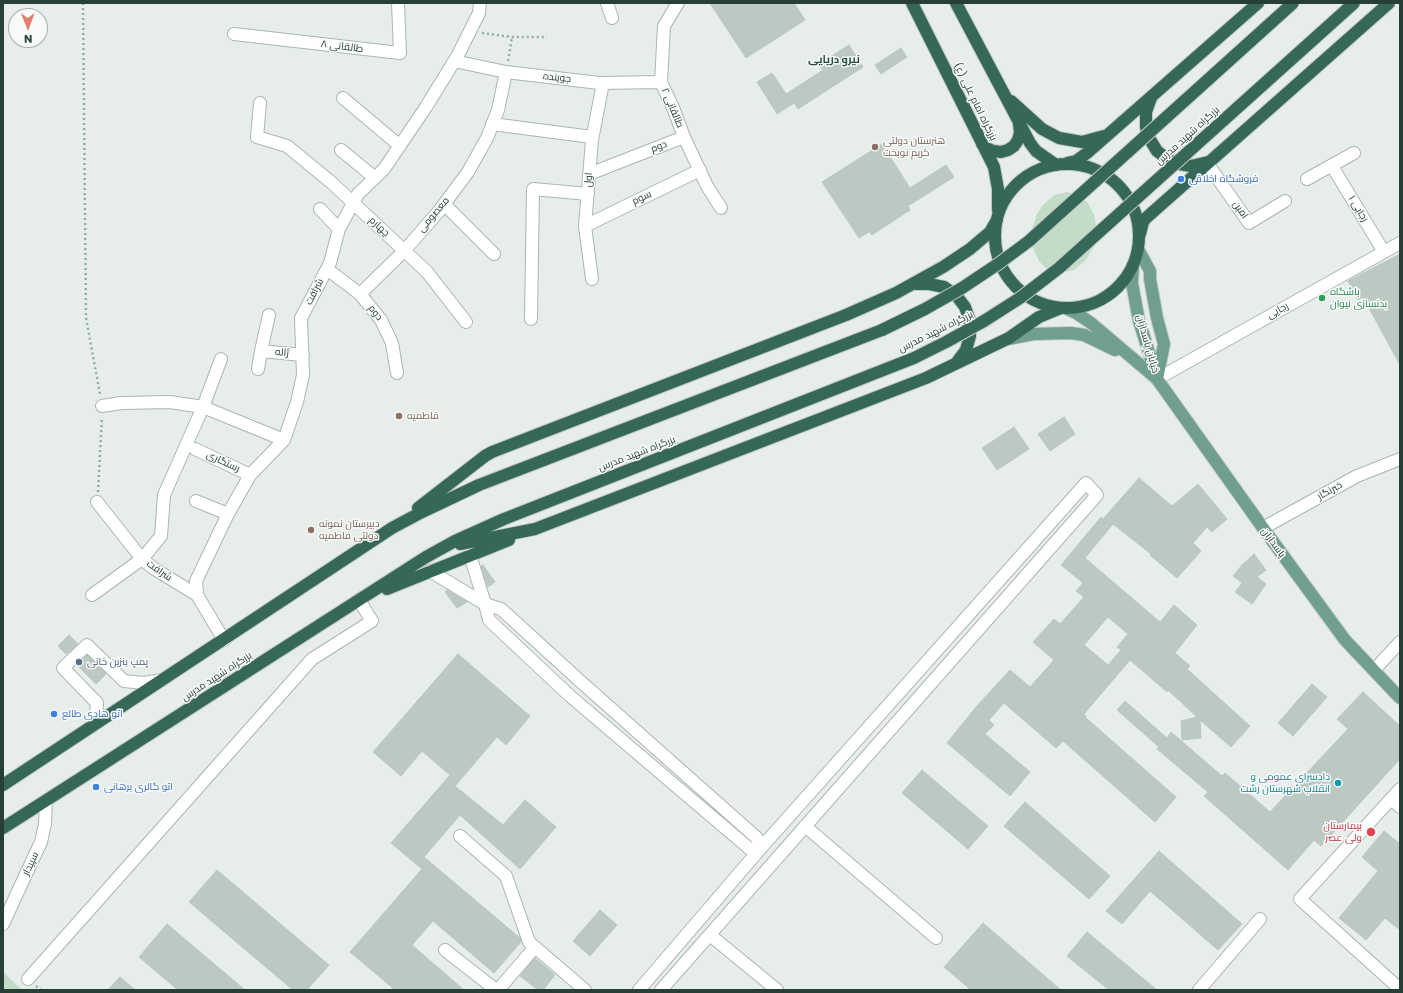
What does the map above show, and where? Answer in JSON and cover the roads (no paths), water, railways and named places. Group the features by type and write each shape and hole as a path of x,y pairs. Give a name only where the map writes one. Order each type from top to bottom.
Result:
{"highway":[{"name":"بزرگراه امام علی (ع)","path":"912,3 994,167 998,193 995,247 1000,264 1008,279 1015,287 1029,297 1041,303 1063,308"},
{"path":"956,3 1032,147 1058,165 1076,166 1093,170 1108,178 1120,189 1128,200 1135,215 1138,232 1138,247"},
{"path":"3,785 392,528 492,452 856,312 909,286 952,261 984,239 990,232 1004,201 1019,182 1037,171 1080,159 1258,3"},
{"path":"392,528 450,498 500,477 882,330 925,309 962,288 1029,241 1293,3"},
{"name":"بزرگراه شهید مدرس","path":"3,828 445,546 484,527 914,358 984,322 1020,298 1059,268 1354,3"},
{"path":"1063,308 1088,305 1107,296 1122,282 1133,265 1142,225 1146,218 1389,3"},
{"path":"1003,94 1042,129 1059,138 1082,142 1098,139 1109,134"},
{"path":"1152,96 1147,108 1145,123 1149,138 1157,151 1169,160 1183,165 1194,165 1208,162"},
{"path":"982,143 993,151 1001,152 1008,150 1014,146 1018,140 1020,129 1019,123"},
{"path":"909,286 922,284 940,286 956,295 966,307 971,325 970,340 962,357 951,366"},
{"name":"بزرگراه شهید مدرس","path":"445,546 535,529 926,378 1005,340 1040,317 1063,308"},
{"path":"360,600 535,529"}],"main road":[{"path":"1138,247 1150,271 1150,279 1158,321 1164,344 1157,379"},
{"name":"خیابان پاسداران","path":"1133,265 1132,284 1139,321 1157,379"},
{"name":"خیابان پاسداران","path":"1063,308 1085,319 1157,379"},
{"path":"1005,340 1034,334 1074,333 1084,335 1130,357"},
{"name":"پاسداران","path":"1157,379 1345,640 1400,698"}],"street":[{"name":"طالقانی ۸","path":"234,34 400,54 398,3"},
{"name":"شرافت","path":"224,640 197,595 196,580 228,514 250,475 284,440 297,402 303,375 301,318 327,270 339,229 358,194 384,169 400,146 454,61 479,13 480,3"},
{"path":"607,3 612,18"},
{"name":"طالقانی ۲","path":"678,3 664,26 661,82 684,137 707,186 721,208"},
{"name":"جوینده","path":"454,61 506,72 603,83 661,82"},
{"name":"معصومی","path":"360,294 404,251 444,204 468,172 487,138 498,110 506,72"},
{"name":"اول","path":"592,278 585,226 592,137 603,83"},
{"path":"343,98 400,146"},
{"name":"چهارم","path":"260,103 257,137 288,146 332,183 427,272 466,322"},
{"path":"492,124 592,137"},
{"name":"دوم","path":"589,174 684,137"},
{"path":"341,150 375,178"},
{"path":"1308,179 1354,153"},
{"name":"امین","path":"1208,162 1249,223 1285,201"},
{"name":"رجایی ۱","path":"1332,166 1384,252"},
{"name":"سوم","path":"585,226 700,170"},
{"path":"531,319 533,189 588,194"},
{"path":"444,204 494,254"},
{"path":"320,209 339,229"},
{"name":"رجایی","path":"1157,379 1400,243"},
{"name":"دوم","path":"327,270 360,294 381,320 392,343 397,373"},
{"name":"ژاله","path":"258,368 269,315"},
{"name":"ژاله","path":"261,350 303,355"},
{"path":"92,595 142,559 161,536 164,496 203,407 221,359"},
{"path":"102,406 120,403 170,402 203,407 284,440"},
{"name":"رستگاری","path":"195,449 250,475"},
{"name":"خبرنگار","path":"1263,528 1357,476 1400,459"},
{"path":"639,990 760,849 1086,483 1096,495 661,990"},
{"path":"196,501 228,514"},
{"name":"شرافت","path":"97,502 142,559 153,568 197,595"},
{"path":"470,555 486,604 489,620 570,696 750,849 760,849 775,860"},
{"path":"430,571 486,604 501,609 757,838 760,849"},
{"path":"28,979 312,659 372,621 360,600"},
{"path":"1374,670 1400,642"},
{"path":"91,727 96,717 97,703 63,668 87,645 124,681 144,683 162,680"},
{"path":"570,696 580,681"},
{"path":"1400,789 1395,803 1300,899 1400,989"},
{"name":"سپیدار","path":"3,924 41,842 45,824 46,801"},
{"path":"805,826 936,938"},
{"path":"460,836 506,876 529,942 585,990"},
{"path":"1199,990 1260,919"},
{"path":"710,935 777,990"},
{"path":"445,950 497,990 535,947"}],"place":[{"name":"هنرستان دولتی کریم نوبخت","path":"875,147"},
{"name":"فروشگاه اخلاقی","path":"1181,179"},
{"name":"باشگاه بدنسازی نیوان","path":"1322,298"},
{"name":"فاطمیه","path":"399,416"},
{"name":"دبیرستان نمونه دولتی فاطمیه","path":"311,530"},
{"name":"پمپ بنزین خانی","path":"79,662"},
{"name":"اتو هادی طالع","path":"54,714"},
{"name":"دادسرای عمومی و انقلاب شهرستان رشت","path":"1338,783"},
{"name":"اتو گالری برهانی","path":"96,787"},
{"name":"بیمارستان ولی عصر","path":"1371,832"}],"district":[{"name":"نیرو دریایی","path":"834,60"}]}
